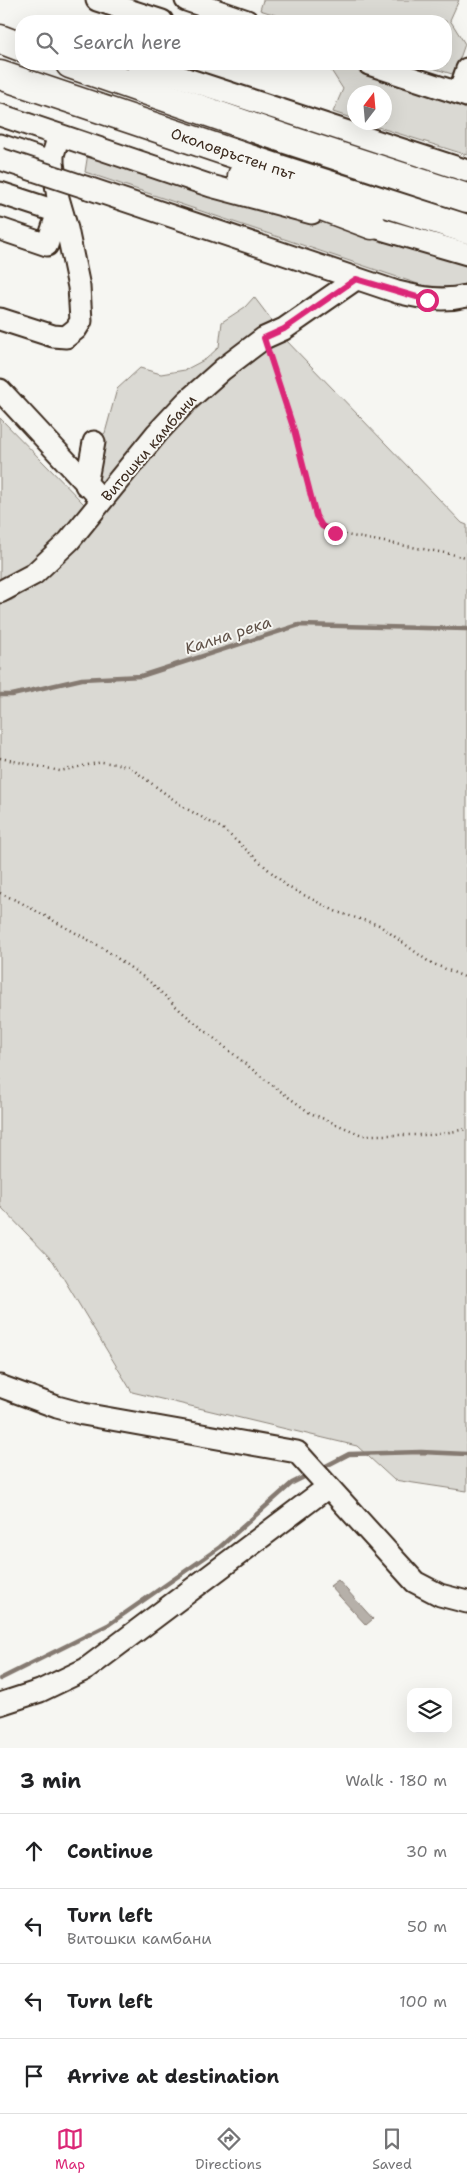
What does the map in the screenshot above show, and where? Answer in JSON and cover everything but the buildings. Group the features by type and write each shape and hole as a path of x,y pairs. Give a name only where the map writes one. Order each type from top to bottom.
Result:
{"highway":[{"path":"0,32 15,35"},
{"path":"0,39 15,45"},
{"path":"87,70 286,139 467,198"},
{"name":"Околовръстен път","path":"0,75 298,176 467,229"},
{"path":"60,95 213,165 372,225"}],"street":[{"path":"97,0 143,15"},
{"path":"186,0 230,15"},
{"path":"387,70 463,95 467,69"},
{"path":"166,70 467,171"},
{"path":"0,115 241,196 308,213 372,225 467,254"},
{"path":"0,319 53,336 66,337 76,329 81,321 79,287 68,229 58,198 52,163 59,135"},
{"path":"0,145 52,163"},
{"path":"0,158 356,279 427,300 452,300 467,296"},
{"path":"0,193 58,212 47,245 0,230"},
{"name":"Витошки камбани","path":"0,592 34,574 69,541 157,433 187,401 223,369 264,338 284,329 356,279"},
{"path":"0,390 86,485 102,500"},
{"path":"86,485 94,442"},
{"path":"0,1386 57,1407 84,1414 296,1452 415,1582 440,1595 467,1602"},
{"path":"0,1704 40,1691 86,1669 328,1487"}],"path":[{"path":"264,338 294,430 316,516 322,526 335,533 467,557"},
{"path":"0,758 60,771 102,762 128,766 185,808 223,829 288,887 338,912 379,926 429,962 467,978"},
{"path":"0,893 103,948 149,981 182,1012 264,1079 310,1113 362,1135 433,1135 467,1129"}],"shaded area":[{"path":"263,0 459,0 452,16 275,15 260,10"},
{"path":"452,23 465,44 452,74 439,70 452,70"},
{"path":"331,70 359,70 457,104 467,110 467,155 387,130 392,130 392,85 347,85 347,117 333,112 343,89"},
{"path":"88,153 237,204 336,225 467,265 467,283 454,287 424,286 85,172"},
{"path":"254,297 273,322 106,485 98,487 98,443 100,436 105,433 117,389 140,368 161,374 185,370 206,359 219,347 222,322 245,307"},
{"path":"284,338 462,523 467,525 467,1491 394,1480 357,1446 132,1392 53,1261 0,1206 0,604 12,600 39,581 158,438 227,374"},
{"path":"0,418 87,507 29,565 0,583"},
{"path":"338,1580 373,1619 366,1625 330,1586"}],"waterway":[{"name":"Кална река","path":"0,695 12,695 82,679 141,676 299,625 467,629"},
{"path":"326,1466 349,1454 421,1452 467,1454"},
{"path":"0,1679 108,1625 220,1547 292,1483 304,1477"}],"route":[{"path":"335,533 322,526 316,516 294,430 264,338 284,329 356,279 427,300"}]}
